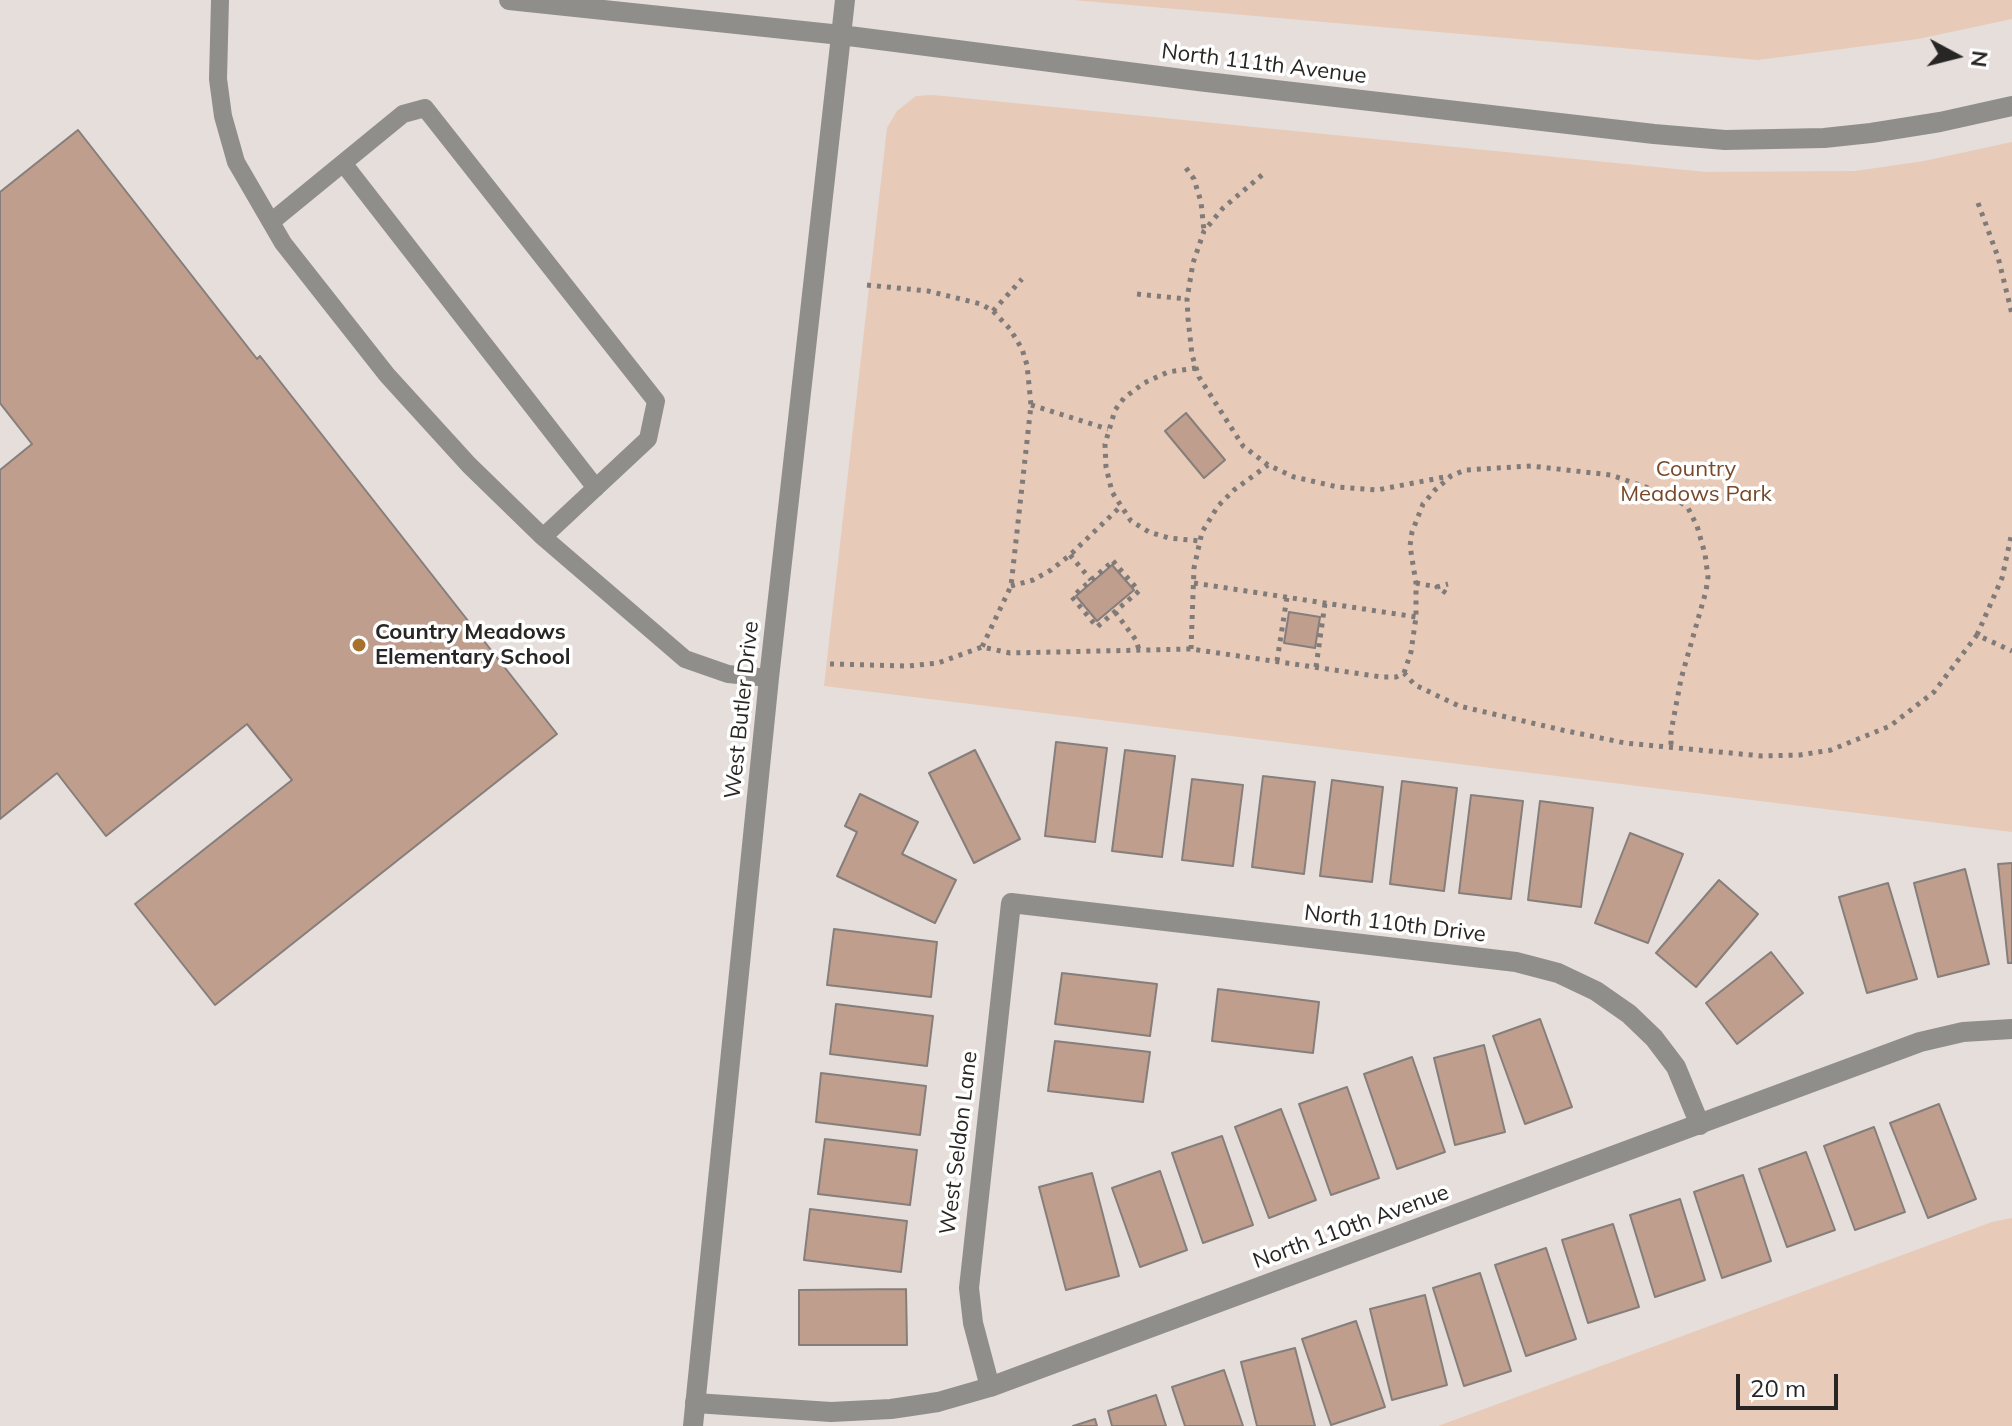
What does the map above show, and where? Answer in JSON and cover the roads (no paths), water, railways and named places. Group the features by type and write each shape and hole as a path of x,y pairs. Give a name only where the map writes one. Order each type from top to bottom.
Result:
{"street":[{"name":"North 111th Avenue","path":"509,0 841,35 1229,84 1725,140 1824,138 1871,133 2012,106"},
{"name":"West Butler Drive","path":"693,1426 769,678 845,0"},
{"name":"North 110th Drive","path":"1011,903 1516,962 1558,973 1596,991 1629,1014 1654,1038 1676,1067 1700,1125"},
{"name":"West Seldon Lane","path":"990,1387 973,1323 969,1288 1011,903"},
{"name":"North 110th Avenue","path":"695,1403 831,1412 891,1409 938,1402 990,1387 1920,1042 1963,1032 2012,1029"}],"lane":[{"path":"220,0 218,79 223,116 236,162 283,243 387,375 469,465 543,537 685,659 728,674 769,678"},
{"path":"271,222 403,114 425,108 656,401 648,439 543,537"},
{"path":"343,163 596,488"}],"place":[{"name":"Country Meadows Elementary School","path":"359,645"}],"park label":[{"name":"Country Meadows Park","path":"1696,482"}]}
